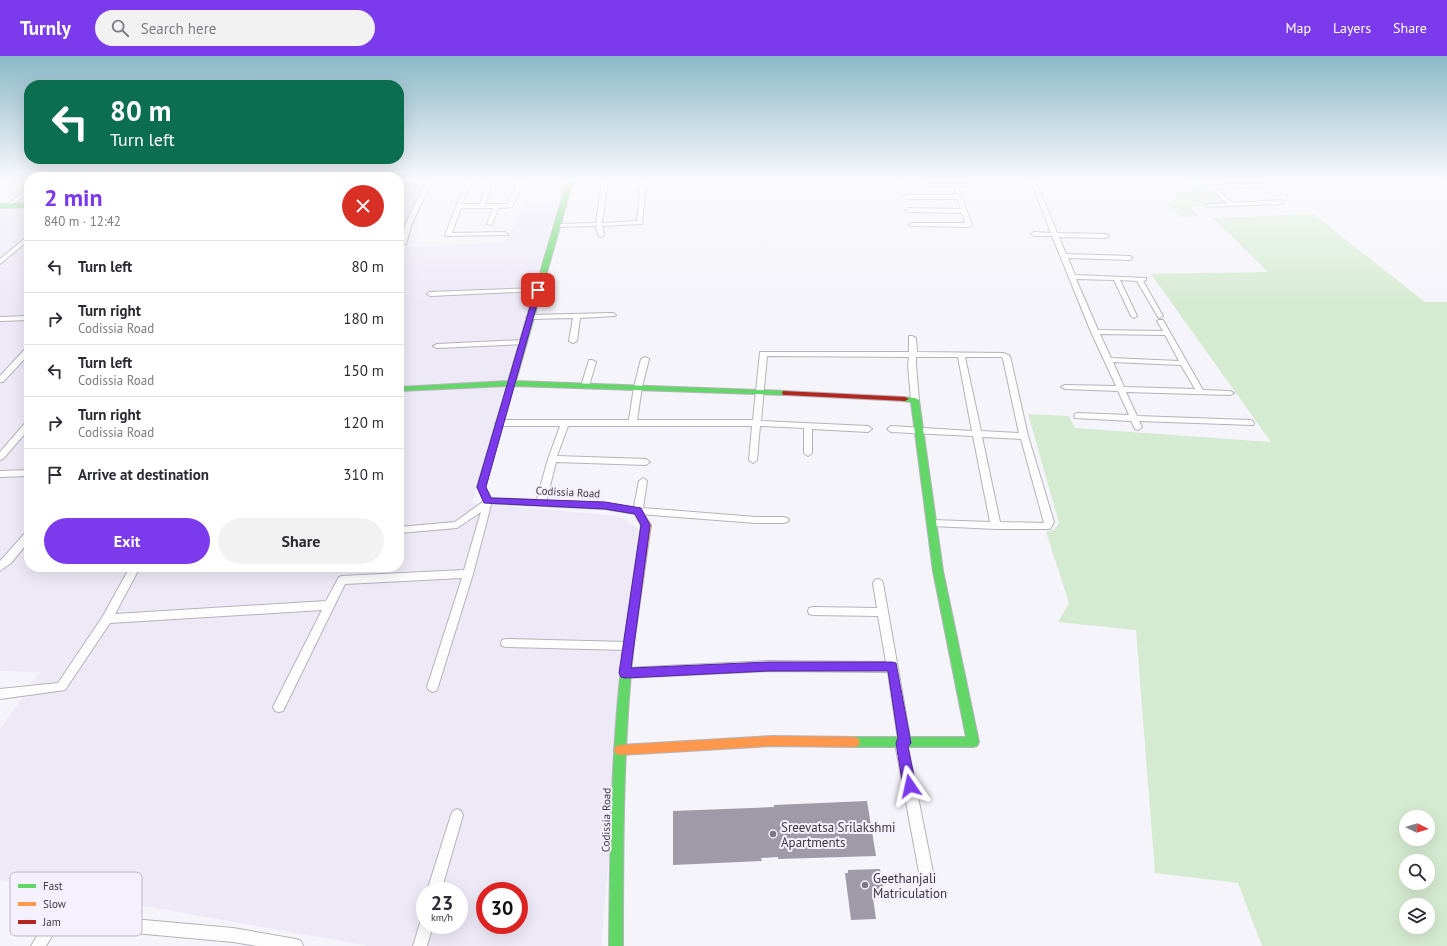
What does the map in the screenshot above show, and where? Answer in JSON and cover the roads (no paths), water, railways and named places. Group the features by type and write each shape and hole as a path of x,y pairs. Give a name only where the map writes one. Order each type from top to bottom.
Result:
{"street":[{"path":"404,241 410,223"},
{"path":"453,223 448,235 505,234"},
{"path":"433,687 468,574 488,501 481,487 558,223"},
{"path":"557,226 640,223"},
{"path":"912,225 967,226 968,223"},
{"path":"1049,223 1095,332 1138,427"},
{"path":"599,224 601,235"},
{"path":"1034,234 1106,236"},
{"path":"0,262 24,240"},
{"path":"1063,256 1130,258"},
{"path":"1072,276 1141,279 1160,318 1200,392"},
{"path":"1116,278 1134,316"},
{"path":"430,294 538,290"},
{"path":"530,317 613,315"},
{"path":"573,341 577,316"},
{"path":"0,319 24,318"},
{"path":"1095,332 1168,333"},
{"path":"620,750 772,741 903,743 973,742 938,571 918,431 912,365 912,338"},
{"path":"437,346 523,342"},
{"path":"753,460 763,354 1004,355 1007,358 1024,436 1049,522 1047,527 932,523"},
{"path":"0,380 24,355"},
{"path":"961,355 996,526"},
{"path":"632,424 638,387 645,359"},
{"path":"1108,360 1185,363"},
{"path":"585,386 592,362"},
{"path":"404,389 511,383 760,392 915,400"},
{"path":"1065,387 1230,393"},
{"path":"1078,416 1250,422"},
{"path":"499,423 757,423 868,429"},
{"path":"541,502 552,459 565,423"},
{"path":"808,425 808,453"},
{"path":"892,429 1024,436"},
{"path":"0,457 24,430"},
{"path":"552,459 646,462"},
{"path":"0,474 24,473"},
{"path":"643,481 638,511 756,520 784,520"},
{"path":"404,530 457,525 488,501"},
{"name":"Codissia Road","path":"488,501 541,502 605,506 638,511 646,525 625,673 618,786 616,946"},
{"path":"1,566 8,560 24,540"},
{"path":"0,694 61,687 107,619 132,572"},
{"path":"279,707 342,580 468,574"},
{"path":"878,582 903,743 926,872"},
{"path":"107,619 329,605"},
{"path":"813,611 883,612"},
{"path":"506,643 628,646"},
{"path":"625,673 768,666 892,666"},
{"path":"437,882 458,816"},
{"path":"142,927 233,935 296,946"},
{"path":"420,946 423,934"},
{"path":"38,946 44,936"}],"place":[{"name":"Sreevatsa Srilakshmi Apartments","path":"773,834"},
{"name":"Geethanjali Matriculation","path":"865,885"}]}
